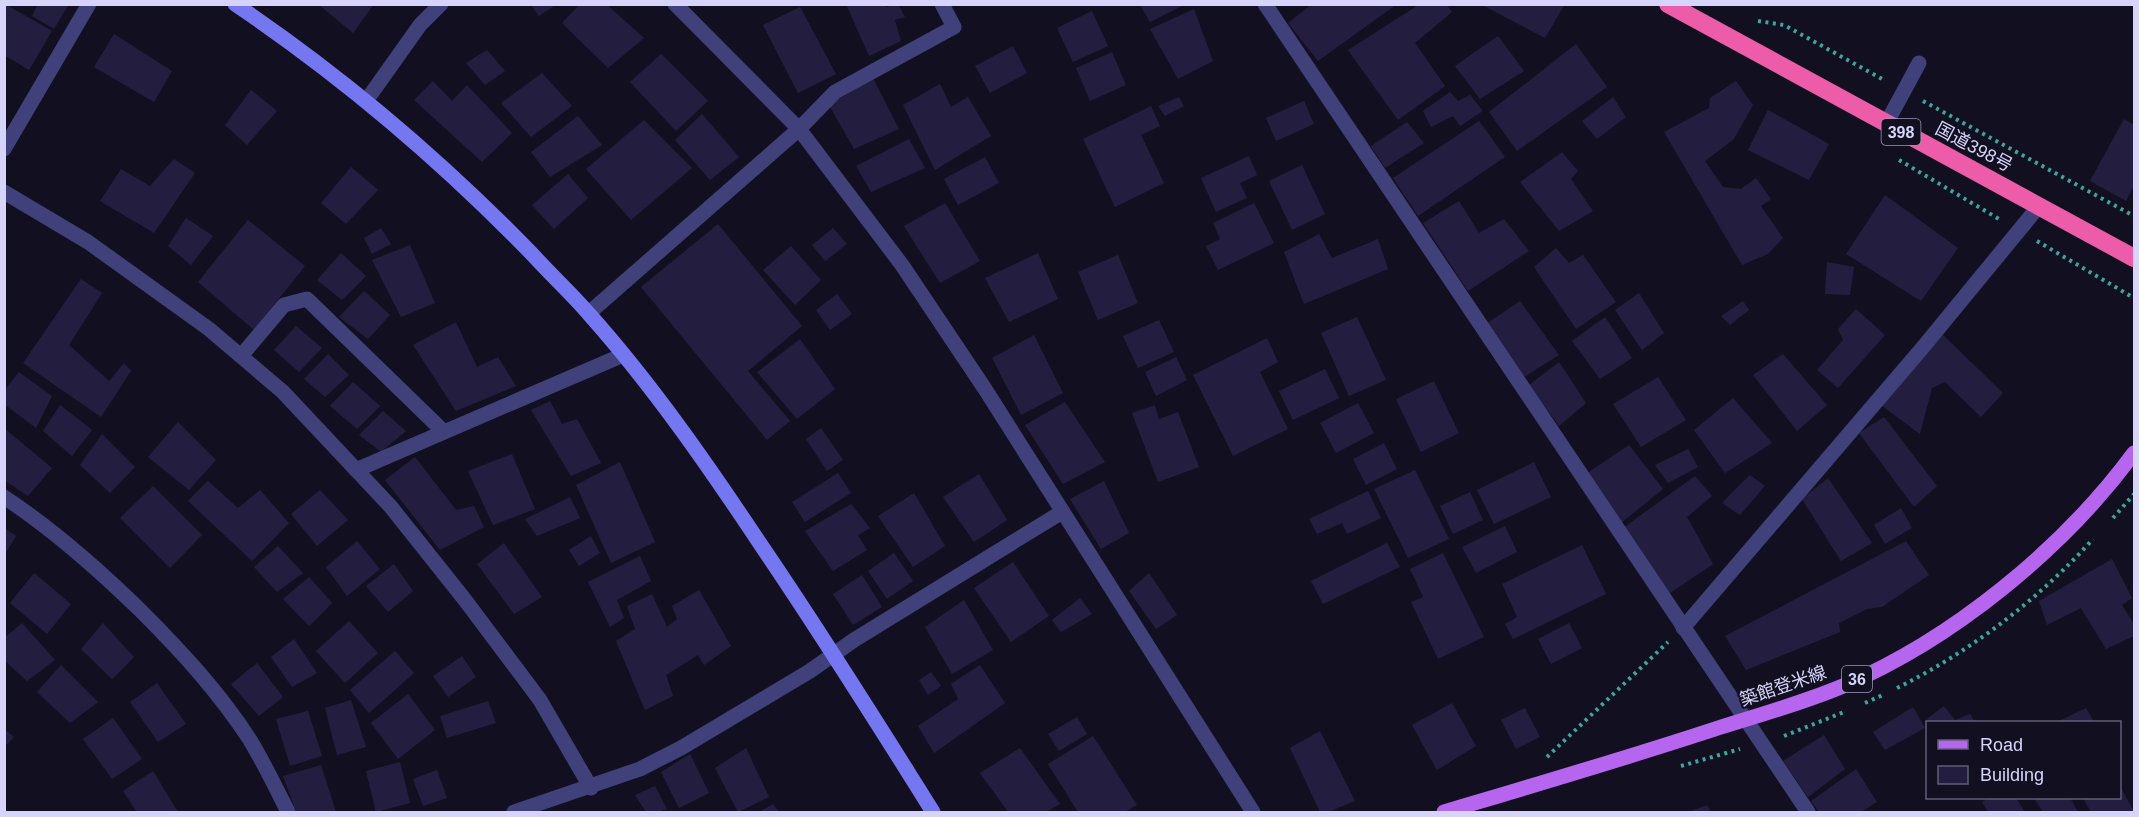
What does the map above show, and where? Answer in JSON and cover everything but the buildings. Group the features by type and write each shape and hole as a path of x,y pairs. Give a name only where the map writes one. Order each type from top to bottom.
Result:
{"highway":[{"name":"国道398号","path":"1668,4 2134,258"}],"main road":[{"name":"築館登米線","path":"1444,813 1746,719 1842,686 1898,659 1957,622 2017,576 2084,513 2134,453"}],"street":[{"path":"4,149 89,4"},
{"path":"235,4 297,47 366,101 443,167 505,226 589,313 691,442 834,654 933,813"},
{"path":"366,101 420,25 441,4"},
{"path":"675,4 800,129 902,265 985,389 1254,813"},
{"path":"589,313 800,129 835,92 954,27 942,4"},
{"path":"1265,4 1808,813"},
{"path":"1886,124 1919,63"},
{"path":"4,192 88,242 209,329 283,392 391,507 540,700 591,788"},
{"path":"1683,628 1924,346 2039,206"},
{"path":"241,356 284,305 307,300 444,432"},
{"path":"356,470 623,355"},
{"path":"4,497 43,523 119,590 186,656 223,701 250,741 288,813"},
{"path":"514,813 640,769 681,748 1062,512"}],"path":[{"path":"1758,21 1784,26 2134,216"},
{"path":"1893,156 2134,298"},
{"path":"1546,758 1683,628"}]}
